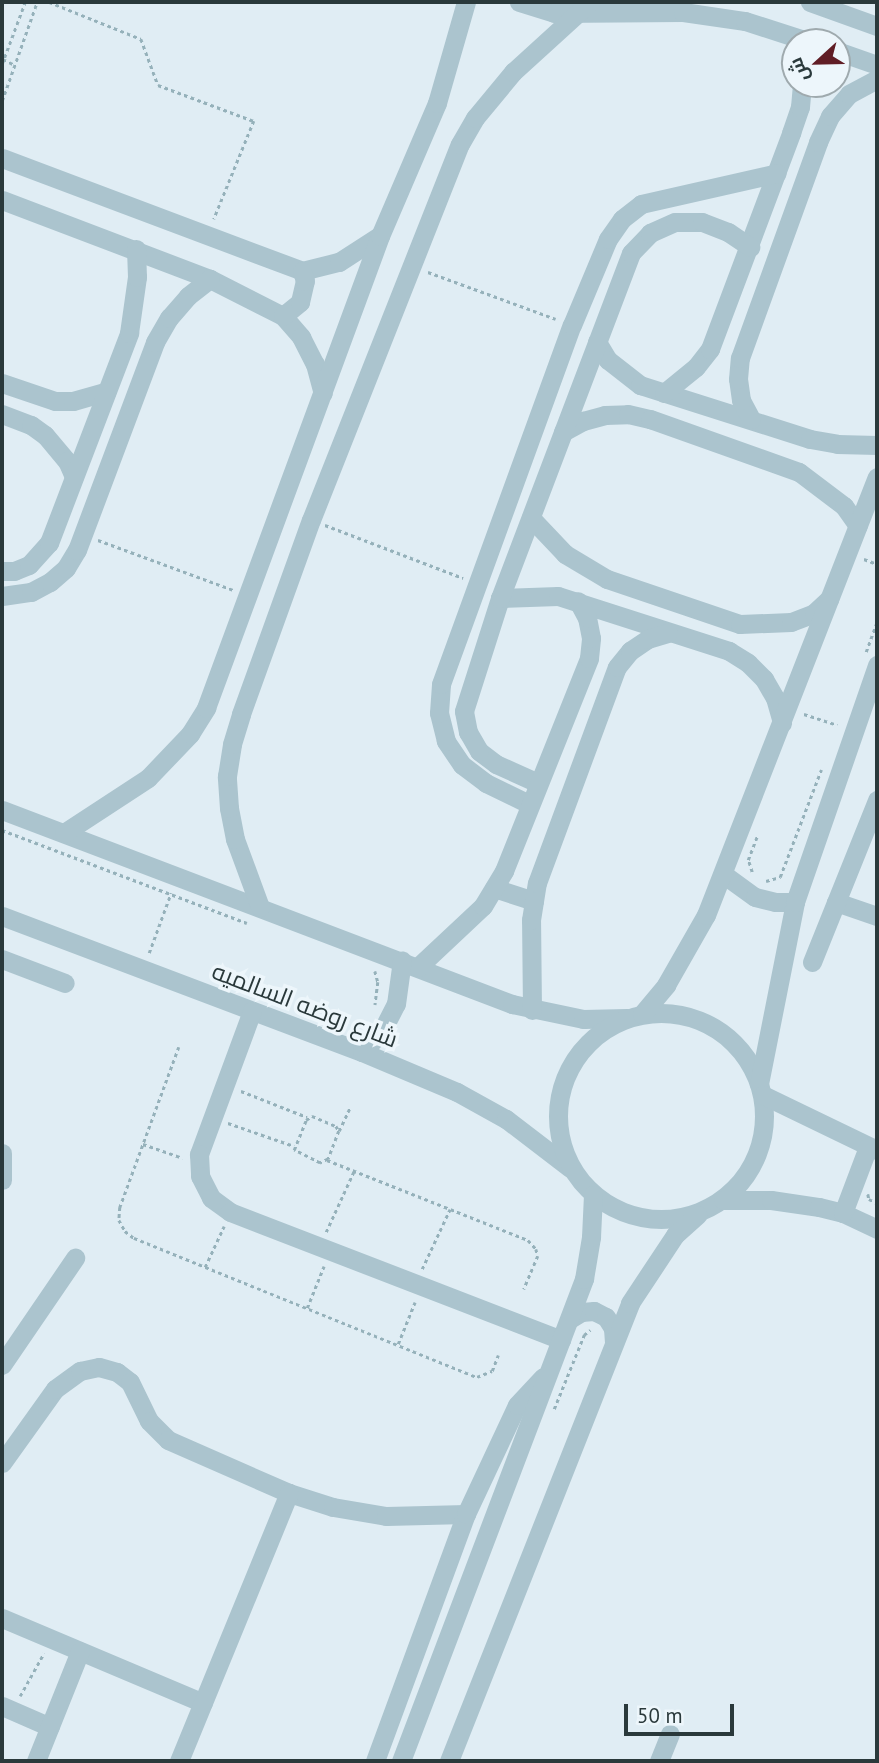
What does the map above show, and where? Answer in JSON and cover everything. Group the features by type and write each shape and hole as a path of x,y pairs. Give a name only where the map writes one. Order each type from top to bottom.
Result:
{"street":[{"path":"64,833 148,778 170,757 190,734 218,680 380,236 437,103 466,2"},
{"path":"519,2 554,13 584,8 683,12 745,21 781,32"},
{"path":"810,2 877,26"},
{"path":"260,907 235,839 227,776 232,744 249,691 311,520 460,144 475,118 513,72 584,8"},
{"path":"851,56 877,65"},
{"path":"751,419 739,390 740,358 818,142 830,116 849,94 877,79"},
{"path":"650,419 662,393 696,367 710,349 777,173 801,98"},
{"path":"2,158 302,271 339,262 380,236"},
{"path":"529,804 485,783 462,765 446,741 439,713 441,684 572,325 608,240 622,219 641,204 777,173"},
{"path":"2,200 210,279 284,316 301,337 316,364 323,393"},
{"path":"537,783 479,751 468,732 464,711 500,598 631,253 650,233 675,222 702,222 728,232 750,247"},
{"path":"2,571 14,571 40,556 49,543 129,332 137,277 136,249"},
{"path":"284,316 300,302 305,281 302,271"},
{"path":"2,596 32,592 50,582 66,568 83,534 155,342 169,318 188,296 210,279"},
{"path":"129,332 155,342"},
{"path":"597,342 622,374 640,385 837,444 877,445"},
{"path":"2,383 40,398 73,401 107,391"},
{"path":"31,425 41,408 40,398"},
{"path":"2,414 31,425 57,447 75,478"},
{"path":"563,432 583,421 605,415 628,414 650,419 773,461 822,487 844,506 858,526"},
{"path":"773,461 784,430"},
{"path":"776,739 877,477"},
{"path":"531,518 565,554 596,574 740,624 791,622 814,613 830,598"},
{"path":"500,598 539,595 578,601 729,651 764,679 783,720 723,874 688,951 666,985 634,1016 600,1032 578,1054 564,1082 559,1122 561,1143 573,1171 593,1195 617,1210 643,1219 671,1220 699,1213"},
{"path":"362,1052 390,1018 410,963 483,906 504,871 589,658 591,638 587,618 578,601"},
{"path":"729,651 740,624"},
{"path":"532,1010 534,901 537,883 617,667 630,651 648,639 668,633"},
{"path":"449,1761 630,1303 675,1235 699,1213 723,1200 747,1174 762,1142 765,1119 761,1090 795,902 853,731 870,663"},
{"path":"580,676 608,687"},
{"path":"218,680 249,691"},
{"path":"812,962 877,800"},
{"path":"2,810 532,1010 583,1019 666,1013 691,1017 714,1027 741,1052 761,1090 873,1149 843,1213"},
{"path":"723,874 755,897 775,902 795,902"},
{"path":"494,888 534,901"},
{"path":"836,901 877,916"},
{"name":"شارع روضه السالميه","path":"2,916 362,1052 482,1105 530,1135 573,1171"},
{"path":"2,959 65,983"},
{"path":"252,1011 198,1164 200,1176 211,1198 230,1212 561,1340"},
{"path":"2,1153 2,1180"},
{"path":"401,1761 584,1279 593,1195"},
{"path":"723,1200 796,1203 843,1213 877,1228"},
{"path":"2,1365 75,1258"},
{"path":"570,1319 581,1312 594,1311 606,1317 613,1328 614,1341"},
{"path":"2,1463 55,1389 80,1371 99,1367 117,1372 130,1382 149,1421 168,1440 289,1493 334,1507 386,1516 466,1514"},
{"path":"375,1761 466,1514 517,1405 547,1374"},
{"path":"179,1761 289,1493"},
{"path":"2,1618 203,1703"},
{"path":"36,1761 80,1651"},
{"path":"7,1708 50,1727"},
{"path":"462,1725 463,1761"},
{"path":"659,1761 670,1734"}],"path":[{"path":"15,65 3,62 24,2"},
{"path":"2,101 37,2"},
{"path":"49,2 141,39 158,85 254,121 208,235"},
{"path":"412,266 572,325"},
{"path":"311,520 479,585"},
{"path":"83,534 249,596"},
{"path":"870,663 877,621"},
{"path":"787,709 853,731"},
{"path":"748,860 750,870 758,878 769,881 780,877 824,764"},
{"path":"2,830 258,927"},
{"path":"144,969 177,876"},
{"path":"371,969 376,974 377,982 373,1013"},
{"path":"179,1047 120,1207 119,1220 125,1231 134,1238 477,1377 487,1375 492,1370 498,1355"},
{"path":"225,1085 308,1118 336,1126 339,1131"},
{"path":"213,1118 294,1146 299,1154 320,1163 327,1160 349,1107"},
{"path":"294,1146 308,1118"},
{"path":"143,1143 198,1164"},
{"path":"327,1160 533,1244 538,1256 524,1289"},
{"path":"307,1308 354,1171"},
{"path":"870,1187 869,1199 877,1203"},
{"path":"398,1345 417,1286 450,1209"},
{"path":"205,1267 230,1212"},
{"path":"554,1410 584,1335 589,1330 596,1331"},
{"path":"7,1708 52,1639"}]}
